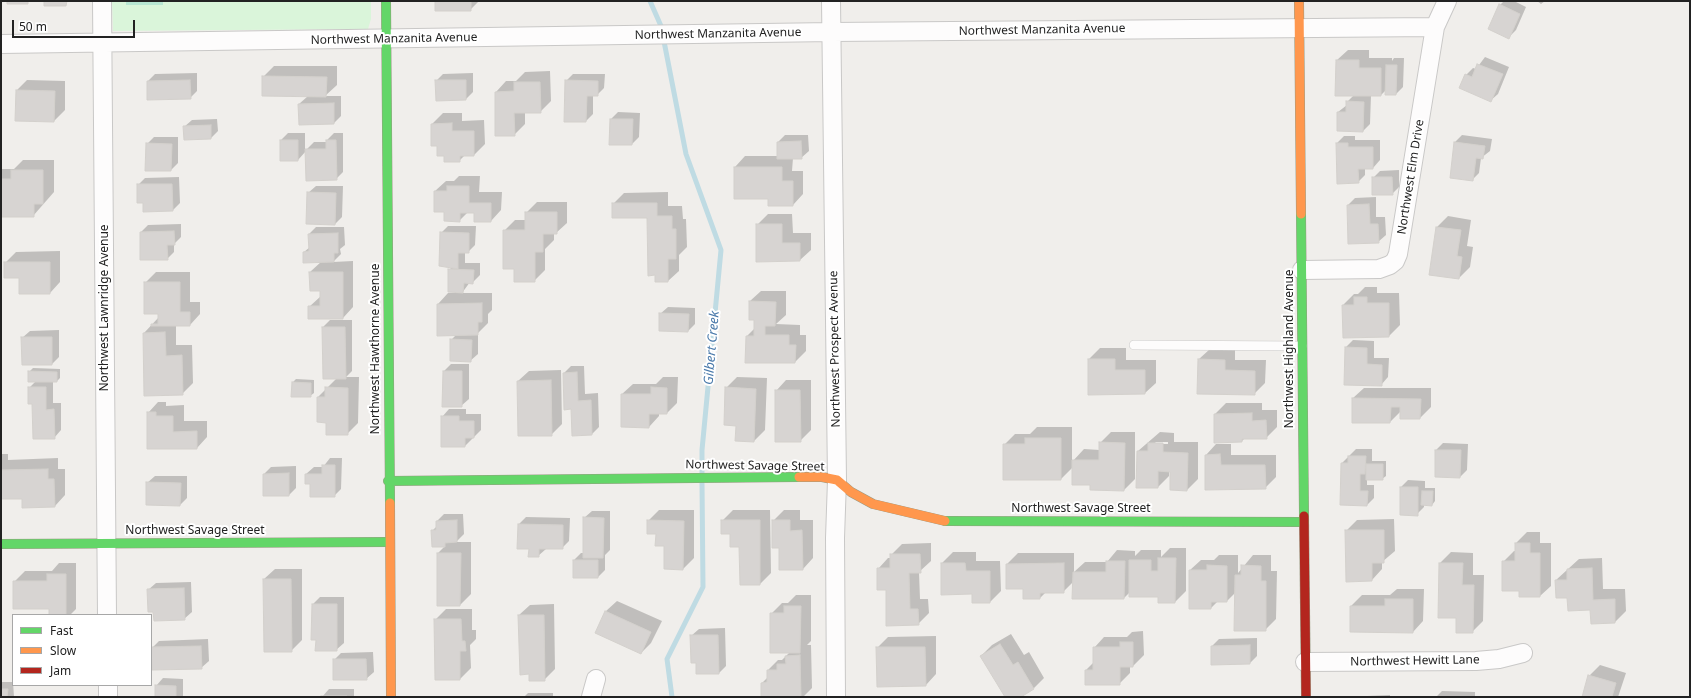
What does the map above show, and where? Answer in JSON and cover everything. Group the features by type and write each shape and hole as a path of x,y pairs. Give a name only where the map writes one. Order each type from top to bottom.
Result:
{"street":[{"name":"Northwest Lawnridge Avenue","path":"102,1 107,614"},
{"name":"Northwest Hawthorne Avenue","path":"386,1 388,481 391,697"},
{"name":"Northwest Prospect Avenue","path":"831,1 837,480 835,538 836,697"},
{"name":"Northwest Highland Avenue","path":"1300,1 1306,697"},
{"name":"Northwest Elm Drive","path":"1302,270 1379,269 1390,266 1395,261 1398,254 1435,27 1447,1"},
{"name":"Northwest Manzanita Avenue","path":"1,44 386,40 832,32 1435,27"},
{"name":"Northwest Savage Street","path":"388,481 754,476 822,477 837,480 851,492 872,504 923,517 948,521 1304,522"},
{"name":"Northwest Savage Street","path":"1,544 389,542"},
{"name":"Northwest Hewitt Lane","path":"1306,662 1476,661 1499,659 1523,653"},
{"path":"591,697 596,679"},
{"path":"108,686 108,697"}],"lane":[{"path":"1134,345 1302,346"}],"green space":[{"path":"112,1 371,1 371,19 368,29 113,31"},
{"path":"126,1 163,1 163,5 126,5"}],"building":[{"path":"7,1 28,1 28,4 7,4"},
{"path":"44,1 67,1 66,6 44,6"},
{"path":"435,1 471,1 471,11 435,11"},
{"path":"1499,4 1520,14 1509,39 1488,29"},
{"path":"1336,60 1359,60 1359,68 1381,68 1381,96 1335,96"},
{"path":"1477,64 1503,74 1491,102 1459,88 1465,74 1472,77"},
{"path":"1386,65 1397,65 1396,95 1385,95"},
{"path":"262,76 327,77 326,97 262,96"},
{"path":"190,80 191,99 147,100 147,81"},
{"path":"435,80 466,80 466,100 436,101"},
{"path":"565,80 598,81 598,96 587,96 586,122 564,122"},
{"path":"514,82 540,82 541,113 514,113 515,136 495,136 495,92 514,91"},
{"path":"16,90 55,91 54,122 15,121"},
{"path":"1346,101 1364,102 1363,132 1337,131 1337,112 1346,112"},
{"path":"334,103 334,124 299,125 298,104"},
{"path":"610,119 633,119 632,145 609,145"},
{"path":"452,123 452,131 474,131 474,156 460,156 460,162 444,162 444,156 437,156 437,146 431,146 431,124"},
{"path":"211,125 211,139 184,140 183,126"},
{"path":"280,140 298,140 298,161 280,161"},
{"path":"326,140 336,140 337,180 306,181 305,149 326,149"},
{"path":"801,141 802,159 777,159 777,142"},
{"path":"1454,142 1485,146 1483,159 1476,158 1473,181 1450,178"},
{"path":"146,143 172,144 171,171 145,171"},
{"path":"1336,143 1348,143 1348,147 1373,147 1373,169 1358,169 1359,183 1337,184"},
{"path":"734,167 782,167 782,181 793,181 793,206 768,206 768,199 734,199"},
{"path":"11,170 43,170 43,204 34,204 34,217 1,217 1,179 11,179"},
{"path":"1372,177 1392,177 1393,195 1372,195"},
{"path":"137,184 172,184 173,211 143,212 143,203 137,203"},
{"path":"447,186 469,186 469,203 491,203 491,222 474,222 474,213 460,213 460,222 444,221 444,212 434,212 434,191 447,191"},
{"path":"307,192 336,193 335,225 306,224"},
{"path":"612,203 657,203 657,216 672,216 672,229 676,229 676,259 668,259 668,282 655,282 655,275 648,276 647,218 612,218"},
{"path":"1369,204 1370,224 1378,224 1379,243 1348,244 1347,205"},
{"path":"525,212 557,212 557,234 543,234 543,252 535,252 535,282 514,282 514,269 503,269 503,230 525,230"},
{"path":"756,224 782,224 782,243 800,243 800,261 756,262"},
{"path":"1436,227 1461,230 1457,256 1462,257 1459,279 1429,275"},
{"path":"174,231 175,245 167,245 168,260 140,260 140,232"},
{"path":"440,232 469,233 469,253 458,253 458,269 439,266"},
{"path":"338,233 338,253 334,253 334,262 303,263 303,252 309,251 308,234"},
{"path":"4,262 50,262 50,294 19,294 19,278 4,278"},
{"path":"448,269 474,270 473,284 464,283 463,293 448,292"},
{"path":"309,272 343,272 343,319 308,319 308,306 320,306 320,291 310,291"},
{"path":"144,282 180,282 180,312 190,312 190,326 151,326 151,324 158,324 158,314 144,314"},
{"path":"1354,297 1367,297 1367,303 1389,303 1389,337 1343,338 1342,305 1354,305"},
{"path":"749,301 776,302 775,326 765,326 765,335 789,335 789,345 796,345 795,363 745,363 746,336 754,336 754,320 749,320"},
{"path":"482,303 482,322 478,322 478,335 437,336 437,304"},
{"path":"659,313 689,314 688,332 659,331"},
{"path":"322,327 345,327 346,379 323,379"},
{"path":"165,332 166,356 182,355 183,395 144,396 143,333"},
{"path":"21,337 52,337 52,365 22,365"},
{"path":"450,339 472,340 471,362 450,361"},
{"path":"1345,347 1367,348 1367,364 1382,365 1382,386 1344,385"},
{"path":"1088,359 1115,359 1115,370 1145,370 1145,394 1088,395"},
{"path":"1198,359 1225,360 1225,370 1255,371 1255,395 1197,394"},
{"path":"28,371 57,372 57,382 28,382"},
{"path":"443,371 462,371 462,407 442,407"},
{"path":"577,372 578,401 591,400 592,435 572,436 571,409 564,410 563,373"},
{"path":"551,380 552,436 518,436 517,381"},
{"path":"292,382 311,383 311,397 291,397"},
{"path":"28,387 46,387 46,410 54,409 55,439 33,439 32,404 28,404"},
{"path":"325,387 348,388 348,435 326,435 326,423 317,422 317,397 325,397"},
{"path":"651,387 667,388 667,414 649,414 649,428 621,427 621,394 651,394"},
{"path":"725,387 756,389 754,442 735,441 736,426 724,425"},
{"path":"775,390 800,390 801,442 775,442"},
{"path":"1352,398 1421,399 1420,419 1400,419 1400,407 1391,407 1390,423 1352,423"},
{"path":"147,412 156,412 156,416 173,416 173,432 197,431 197,449 147,449"},
{"path":"1252,413 1252,421 1266,420 1267,439 1242,439 1242,442 1214,443 1214,414"},
{"path":"441,416 459,416 459,421 474,421 474,438 465,438 465,447 441,447"},
{"path":"1025,438 1061,438 1061,480 1003,480 1003,444 1025,444"},
{"path":"1099,442 1125,443 1124,491 1090,490 1090,485 1072,485 1072,460 1099,460"},
{"path":"1148,443 1163,443 1163,452 1188,453 1187,491 1170,490 1170,472 1158,471 1158,488 1136,488 1137,451 1148,451"},
{"path":"1435,450 1461,450 1460,478 1435,477"},
{"path":"1220,454 1221,465 1265,465 1266,489 1205,490 1205,455"},
{"path":"1348,456 1366,456 1365,474 1360,474 1360,491 1368,491 1367,506 1340,505 1341,463 1348,463"},
{"path":"1366,464 1383,464 1383,480 1366,480"},
{"path":"322,465 335,465 335,497 310,497 310,484 305,484 305,474 322,474"},
{"path":"48,469 48,479 54,479 55,507 22,508 22,499 1,499 1,470"},
{"path":"289,473 289,496 263,496 263,474"},
{"path":"146,482 181,483 180,506 146,505"},
{"path":"1400,487 1418,487 1418,516 1400,515"},
{"path":"1422,491 1433,491 1432,506 1421,505"},
{"path":"583,517 604,518 603,558 583,558"},
{"path":"457,520 457,542 445,543 445,547 432,547 431,530 436,530 436,521"},
{"path":"647,520 684,521 683,570 664,569 664,546 655,546 656,534 647,534"},
{"path":"721,520 760,520 760,585 740,585 739,547 730,547 730,534 721,534"},
{"path":"772,520 790,520 790,531 802,530 803,570 779,570 779,548 772,548"},
{"path":"518,524 563,525 563,549 539,549 539,557 528,557 529,549 517,549"},
{"path":"1345,530 1384,530 1384,563 1372,563 1372,581 1346,582"},
{"path":"1515,543 1530,543 1530,553 1540,553 1540,597 1519,597 1519,591 1502,591 1502,561 1515,561"},
{"path":"437,553 461,553 460,606 437,606"},
{"path":"890,554 920,554 921,573 909,573 910,609 918,609 919,625 886,626 886,590 877,590 877,568 890,568"},
{"path":"1158,558 1176,558 1175,603 1158,603 1158,597 1129,597 1129,560 1151,560 1151,571 1158,571"},
{"path":"573,560 598,560 598,578 573,578"},
{"path":"1106,561 1125,561 1124,599 1072,599 1073,572 1106,572"},
{"path":"941,563 965,563 966,571 990,571 990,603 972,603 972,594 941,595"},
{"path":"1064,563 1064,593 1040,593 1040,599 1023,599 1023,589 1006,589 1006,564"},
{"path":"1439,563 1463,563 1462,585 1474,585 1473,633 1456,633 1456,618 1438,618"},
{"path":"1207,565 1227,566 1227,602 1211,602 1211,609 1189,609 1189,570 1207,570"},
{"path":"1241,565 1261,566 1261,581 1266,581 1266,631 1234,631 1235,575 1241,575"},
{"path":"1592,568 1593,600 1615,599 1615,623 1591,624 1590,610 1568,611 1567,598 1556,598 1555,580 1567,580 1567,569"},
{"path":"47,574 66,574 66,614 49,614 49,609 13,609 13,581 47,581"},
{"path":"263,579 291,579 292,652 264,652"},
{"path":"184,588 185,620 154,621 153,612 148,612 147,589"},
{"path":"1385,599 1413,599 1413,633 1350,632 1350,606 1385,606"},
{"path":"312,604 337,604 337,651 315,651 316,640 311,640"},
{"path":"784,606 801,606 800,653 770,653 770,613 784,613"},
{"path":"605,611 651,632 641,654 595,633"},
{"path":"518,615 544,615 545,681 529,681 529,674 520,675"},
{"path":"434,619 461,619 462,641 465,641 466,651 460,651 460,680 435,680"},
{"path":"690,635 718,635 719,674 696,674 696,663 691,663"},
{"path":"1120,642 1133,642 1133,667 1120,667 1120,685 1085,685 1085,670 1093,670 1093,647 1120,647"},
{"path":"1000,644 1013,665 1018,662 1034,689 1021,697 1005,697 980,656"},
{"path":"1250,645 1250,664 1211,665 1211,646"},
{"path":"201,646 202,669 152,670 152,647"},
{"path":"876,647 925,647 926,686 877,687"},
{"path":"800,655 801,697 761,697 761,683 767,682 767,670 777,670 777,664 786,664 785,656"},
{"path":"333,659 366,659 367,680 333,680"},
{"path":"1588,675 1616,683 1612,697 1582,697"},
{"path":"155,685 176,686 176,697 155,697"},
{"path":"1,689 8,689 7,697 1,697"},
{"path":"347,696 347,697 321,697"}],"waterway":[{"name":"Gilbert Creek","path":"650,1 661,26 686,154 721,250 702,450 702,473"},
{"name":"Gilbert Creek","path":"672,697 667,659 703,587 702,483"}],"traffic: fast":[{"path":"386,1 390,503"},
{"path":"1301,214 1304,516"},
{"path":"388,481 799,477"},
{"path":"945,521 1304,522"},
{"path":"1,544 389,542"}],"traffic: slow":[{"path":"1299,1 1301,214"},
{"path":"799,477 822,477 837,480 851,492 873,504 945,521"},
{"path":"390,503 391,697"}],"traffic: jam":[{"path":"1304,516 1306,697"}]}
